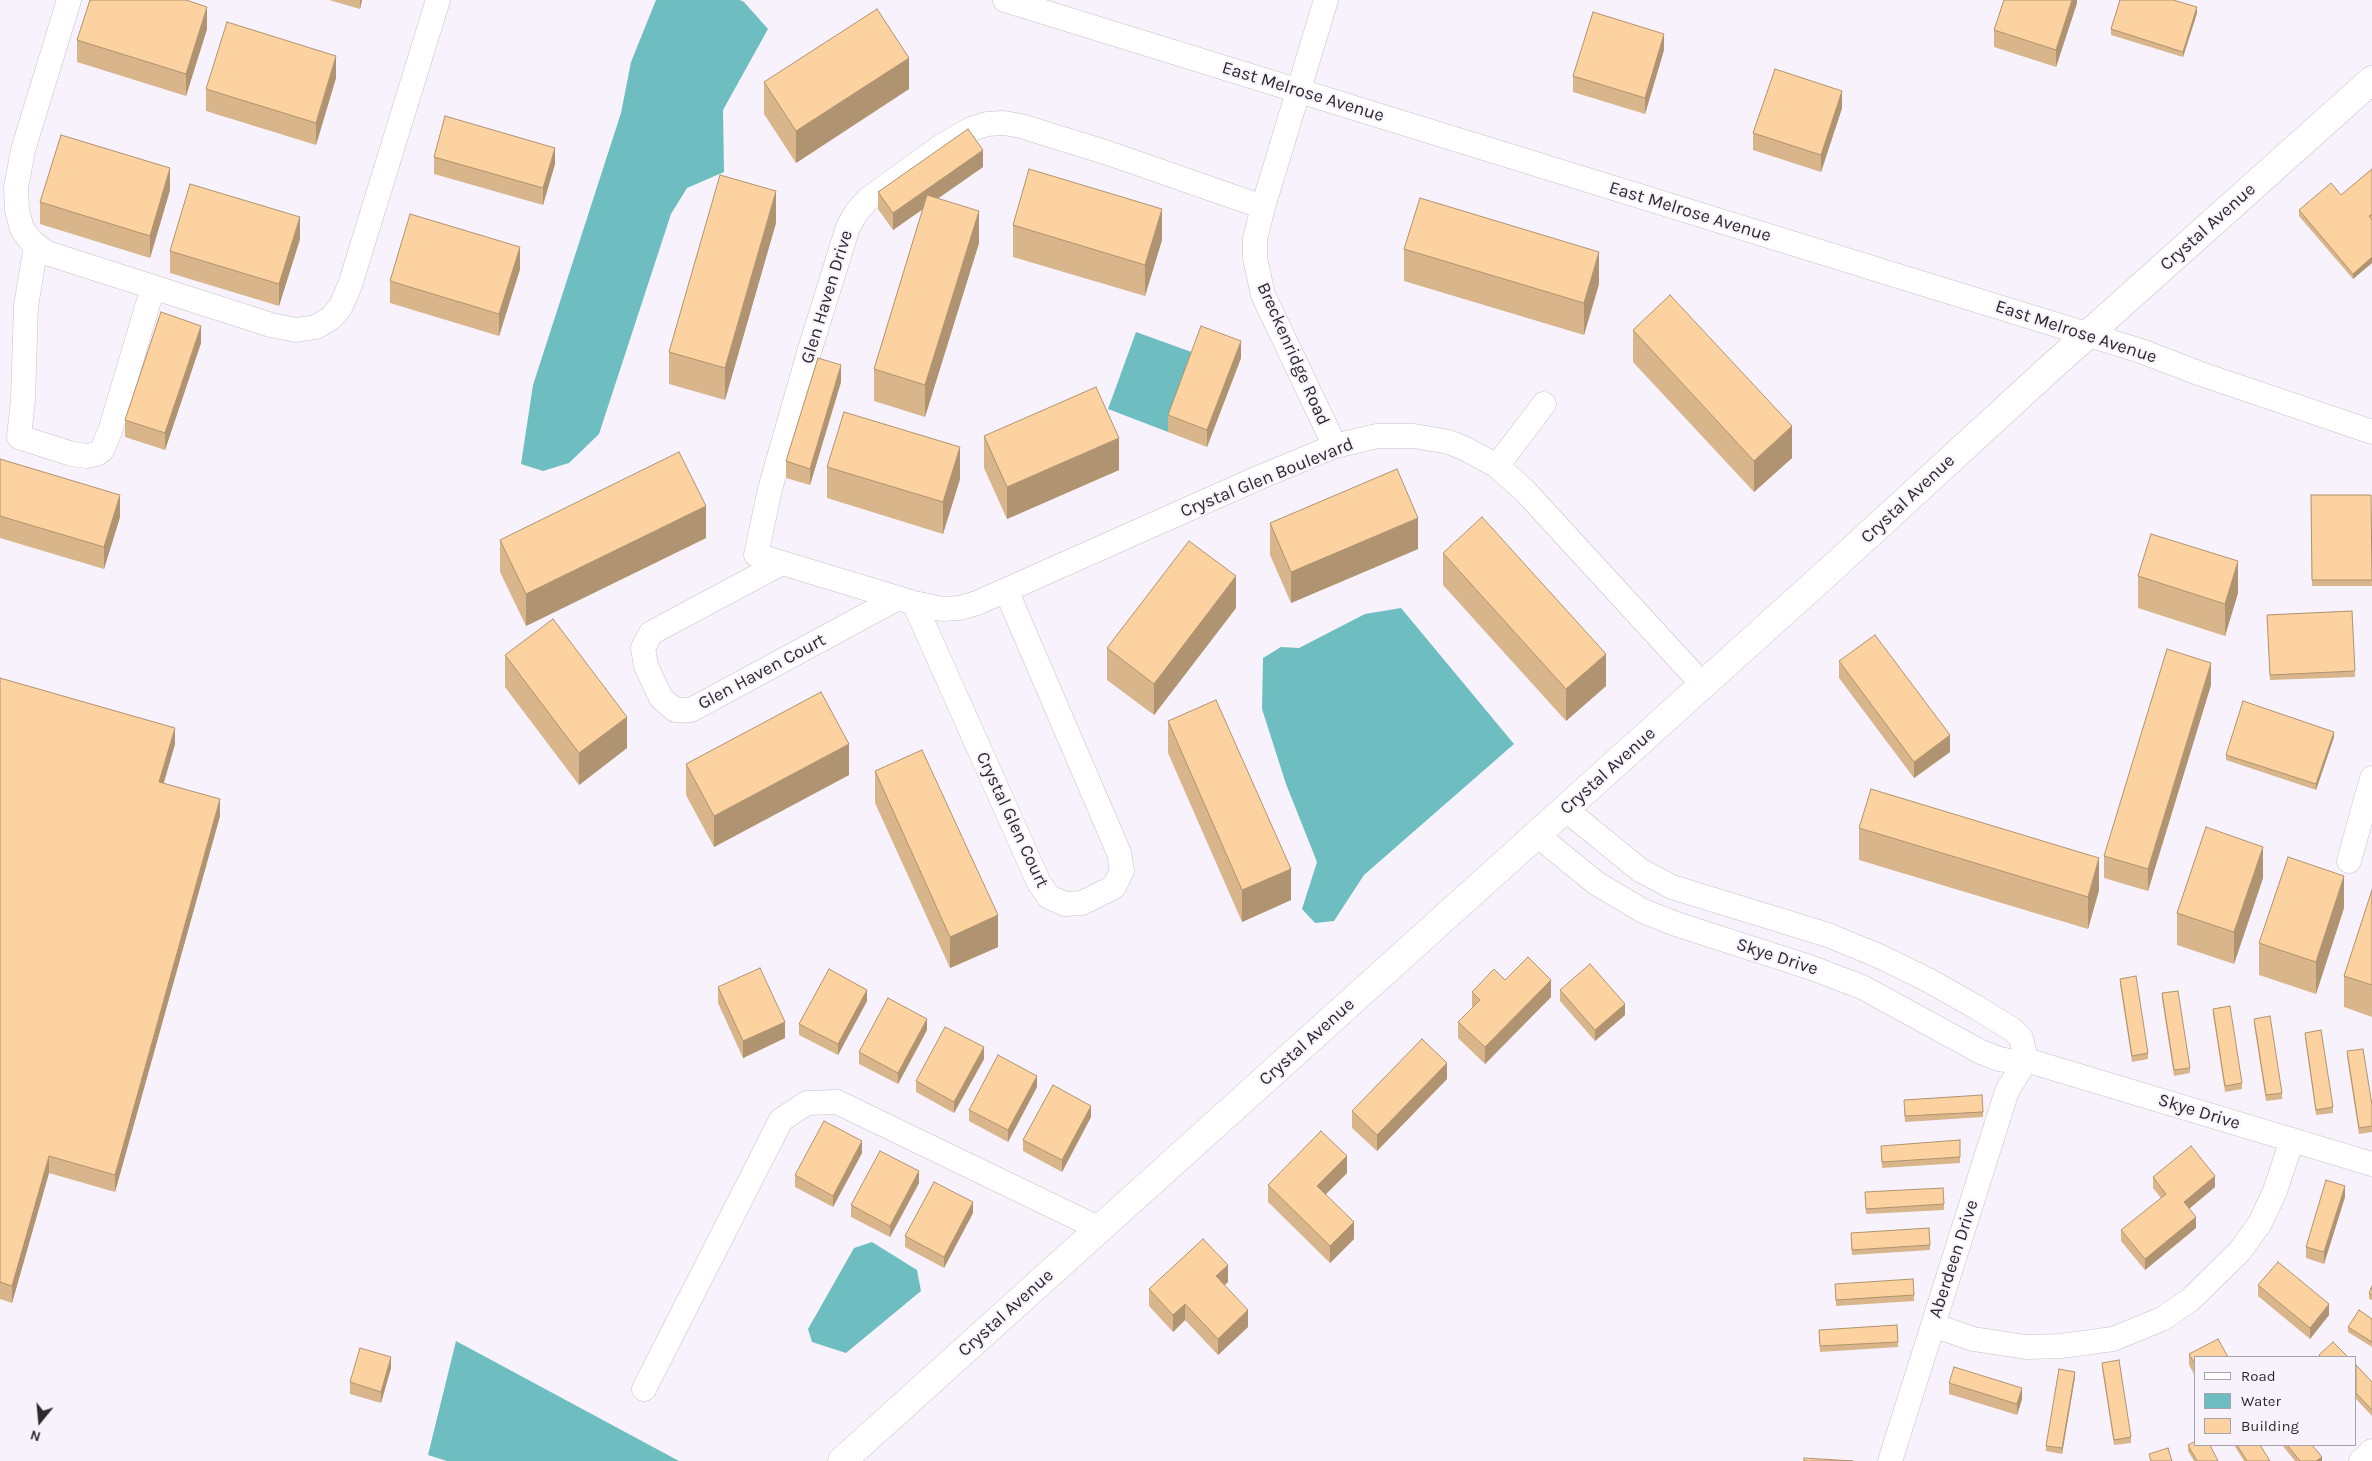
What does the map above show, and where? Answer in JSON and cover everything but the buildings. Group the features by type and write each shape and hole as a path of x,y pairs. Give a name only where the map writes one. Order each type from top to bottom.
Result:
{"street":[{"path":"69,0 23,150 16,188 17,210 22,228 36,246 47,253 272,325 296,330 316,326 331,318 341,306 350,285 438,0"},
{"name":"East Melrose Avenue","path":"1005,0 2090,335 2372,432"},
{"name":"Breckenridge Road","path":"1326,0 1255,239 1258,276 1263,294 1335,446"},
{"name":"Crystal Avenue","path":"842,1461 1703,685 2048,370 2090,335 2372,80"},
{"name":"Glen Haven Drive","path":"756,555 773,481 810,349 848,227 856,213 867,200 940,146 971,129 987,124 1021,126 1108,153 1263,207"},
{"path":"36,246 26,306 22,399 9,435 72,454 86,456 96,454 102,450 110,431 153,287"},
{"path":"1498,466 1544,404"},
{"name":"Crystal Glen Boulevard","path":"756,555 906,600 942,609 960,608 977,604 1258,478 1335,446 1378,436 1414,436 1449,442 1466,448 1498,466 1524,491 1703,685"},
{"name":"Glen Haven Court","path":"782,563 651,634 643,648 646,666 662,698 674,710 691,710 906,600"},
{"name":"Crystal Glen Court","path":"906,600 1039,883 1049,897 1064,904 1082,903 1114,887 1122,871 1119,853 1006,590"},
{"path":"2349,861 2372,778"},
{"name":"Skye Drive","path":"1565,809 1640,870 1672,887 1816,931 1879,956 1976,1007 2013,1030 2021,1038 2026,1060"},
{"name":"Skye Drive","path":"1537,835 1596,882 1644,911 1676,924 1787,959 1862,987 1981,1052 2011,1061 2026,1060 2372,1164"},
{"path":"1787,959 1816,931"},
{"name":"Aberdeen Drive","path":"1890,1461 2007,1091 2026,1060"},
{"path":"644,1389 780,1120 807,1103 836,1102 1100,1229"},
{"path":"1933,1325 1973,1338 2026,1347 2061,1346 2113,1339 2162,1319 2190,1300 2240,1251 2260,1223 2275,1191 2292,1140"},
{"path":"2361,1461 2372,1451"}],"water":[{"path":"656,0 740,0 768,29 723,110 724,172 687,188 671,214 599,434 569,463 543,471 521,464 533,385 621,113 631,62"},
{"path":"1136,332 1197,354 1168,432 1108,409"},
{"path":"1401,608 1514,744 1364,875 1334,921 1315,923 1302,909 1317,862 1286,784 1262,709 1263,658 1281,647 1299,648 1365,614"},
{"path":"872,1242 917,1270 921,1291 846,1353 812,1342 808,1329 854,1248"},
{"path":"456,1341 679,1461 447,1461 428,1455"}]}
